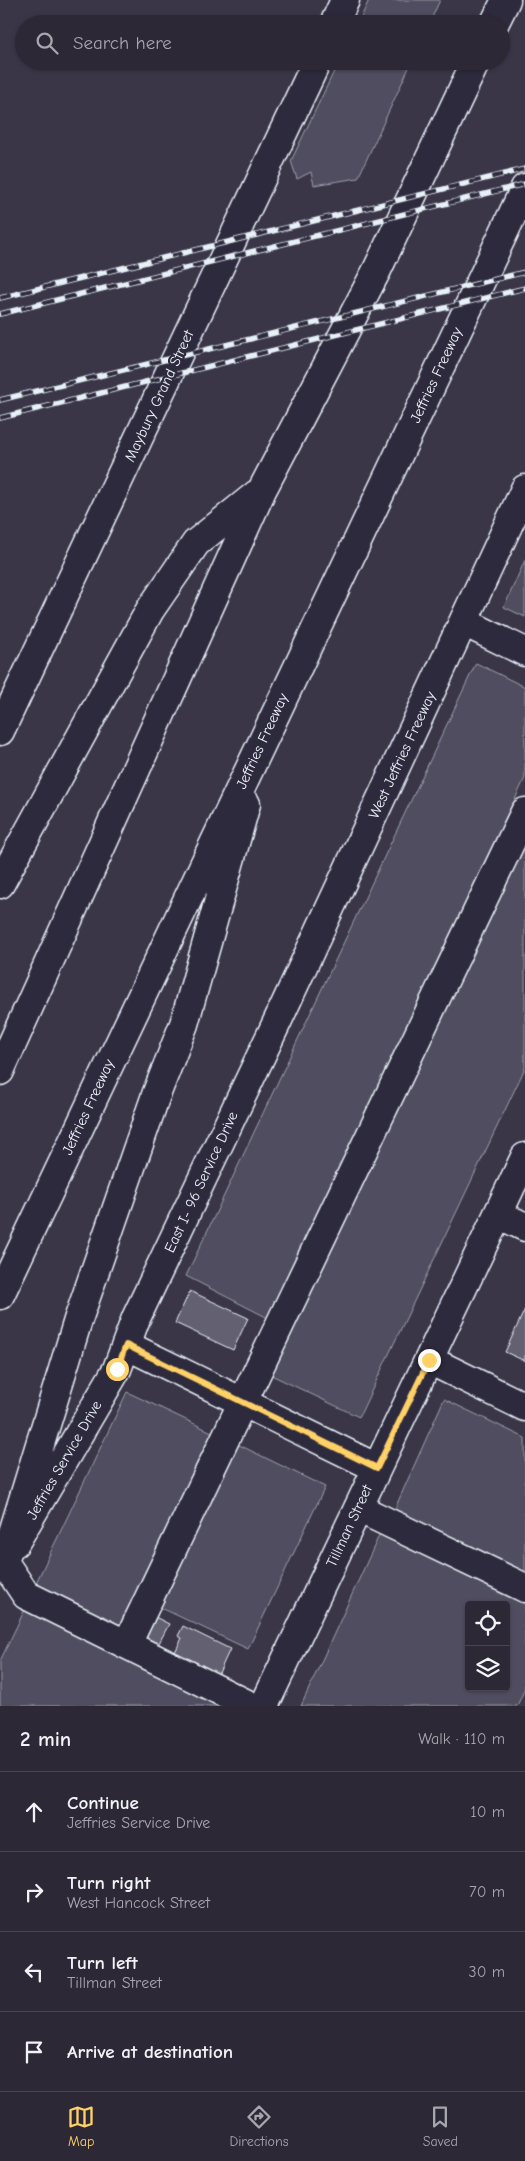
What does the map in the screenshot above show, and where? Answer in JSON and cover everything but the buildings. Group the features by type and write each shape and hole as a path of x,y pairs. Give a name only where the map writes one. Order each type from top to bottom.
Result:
{"main road":[{"path":"338,15 345,0"},
{"path":"498,15 506,0"},
{"name":"Maybury Grand Street","path":"2,720 312,70"},
{"path":"0,1071 262,490 377,270 472,70"},
{"name":"Jeffries Freeway","path":"0,1295 525,188"},
{"name":"West Jeffries Freeway","path":"278,1020 525,489"},
{"path":"0,884 150,610 196,543 262,490"},
{"path":"464,622 525,652"},
{"path":"251,1706 26,1595 2,1568 78,1320 156,1095 184,1024 268,730"},
{"path":"126,1644 525,812"},
{"name":"East I- 96 Service Drive","path":"126,1345 136,1318 278,1020"},
{"name":"Tillman Street","path":"264,1706 525,1157"},
{"path":"498,1214 525,1227"},
{"path":"126,1345 377,1468"},
{"name":"Jeffries Service Drive","path":"2,1568 117,1369 126,1345"},
{"path":"429,1360 525,1408"},
{"path":"358,1508 525,1588"}],"shaded area":[{"path":"369,0 440,0 433,15 362,15"},
{"path":"335,70 408,70 358,178 314,185 311,172 297,179 291,161"},
{"path":"525,560 525,617 504,607"},
{"path":"476,663 525,687 525,778 270,1319 186,1276"},
{"path":"525,827 525,1068 359,1417 265,1372"},
{"path":"127,1392 218,1435 126,1630 34,1587"},
{"path":"444,1399 525,1438 525,1579 392,1515"},
{"path":"231,1441 325,1487 248,1649 153,1604"},
{"path":"382,1529 525,1599 525,1688 517,1706 301,1706"},
{"path":"28,1603 222,1698 218,1706 0,1706 0,1661"}],"railway":[{"path":"0,298 525,169"},
{"path":"0,314 525,184"},
{"path":"0,400 525,272"},
{"path":"0,418 525,288"}],"route":[{"path":"117,1369 126,1345 377,1468 429,1360"}]}
